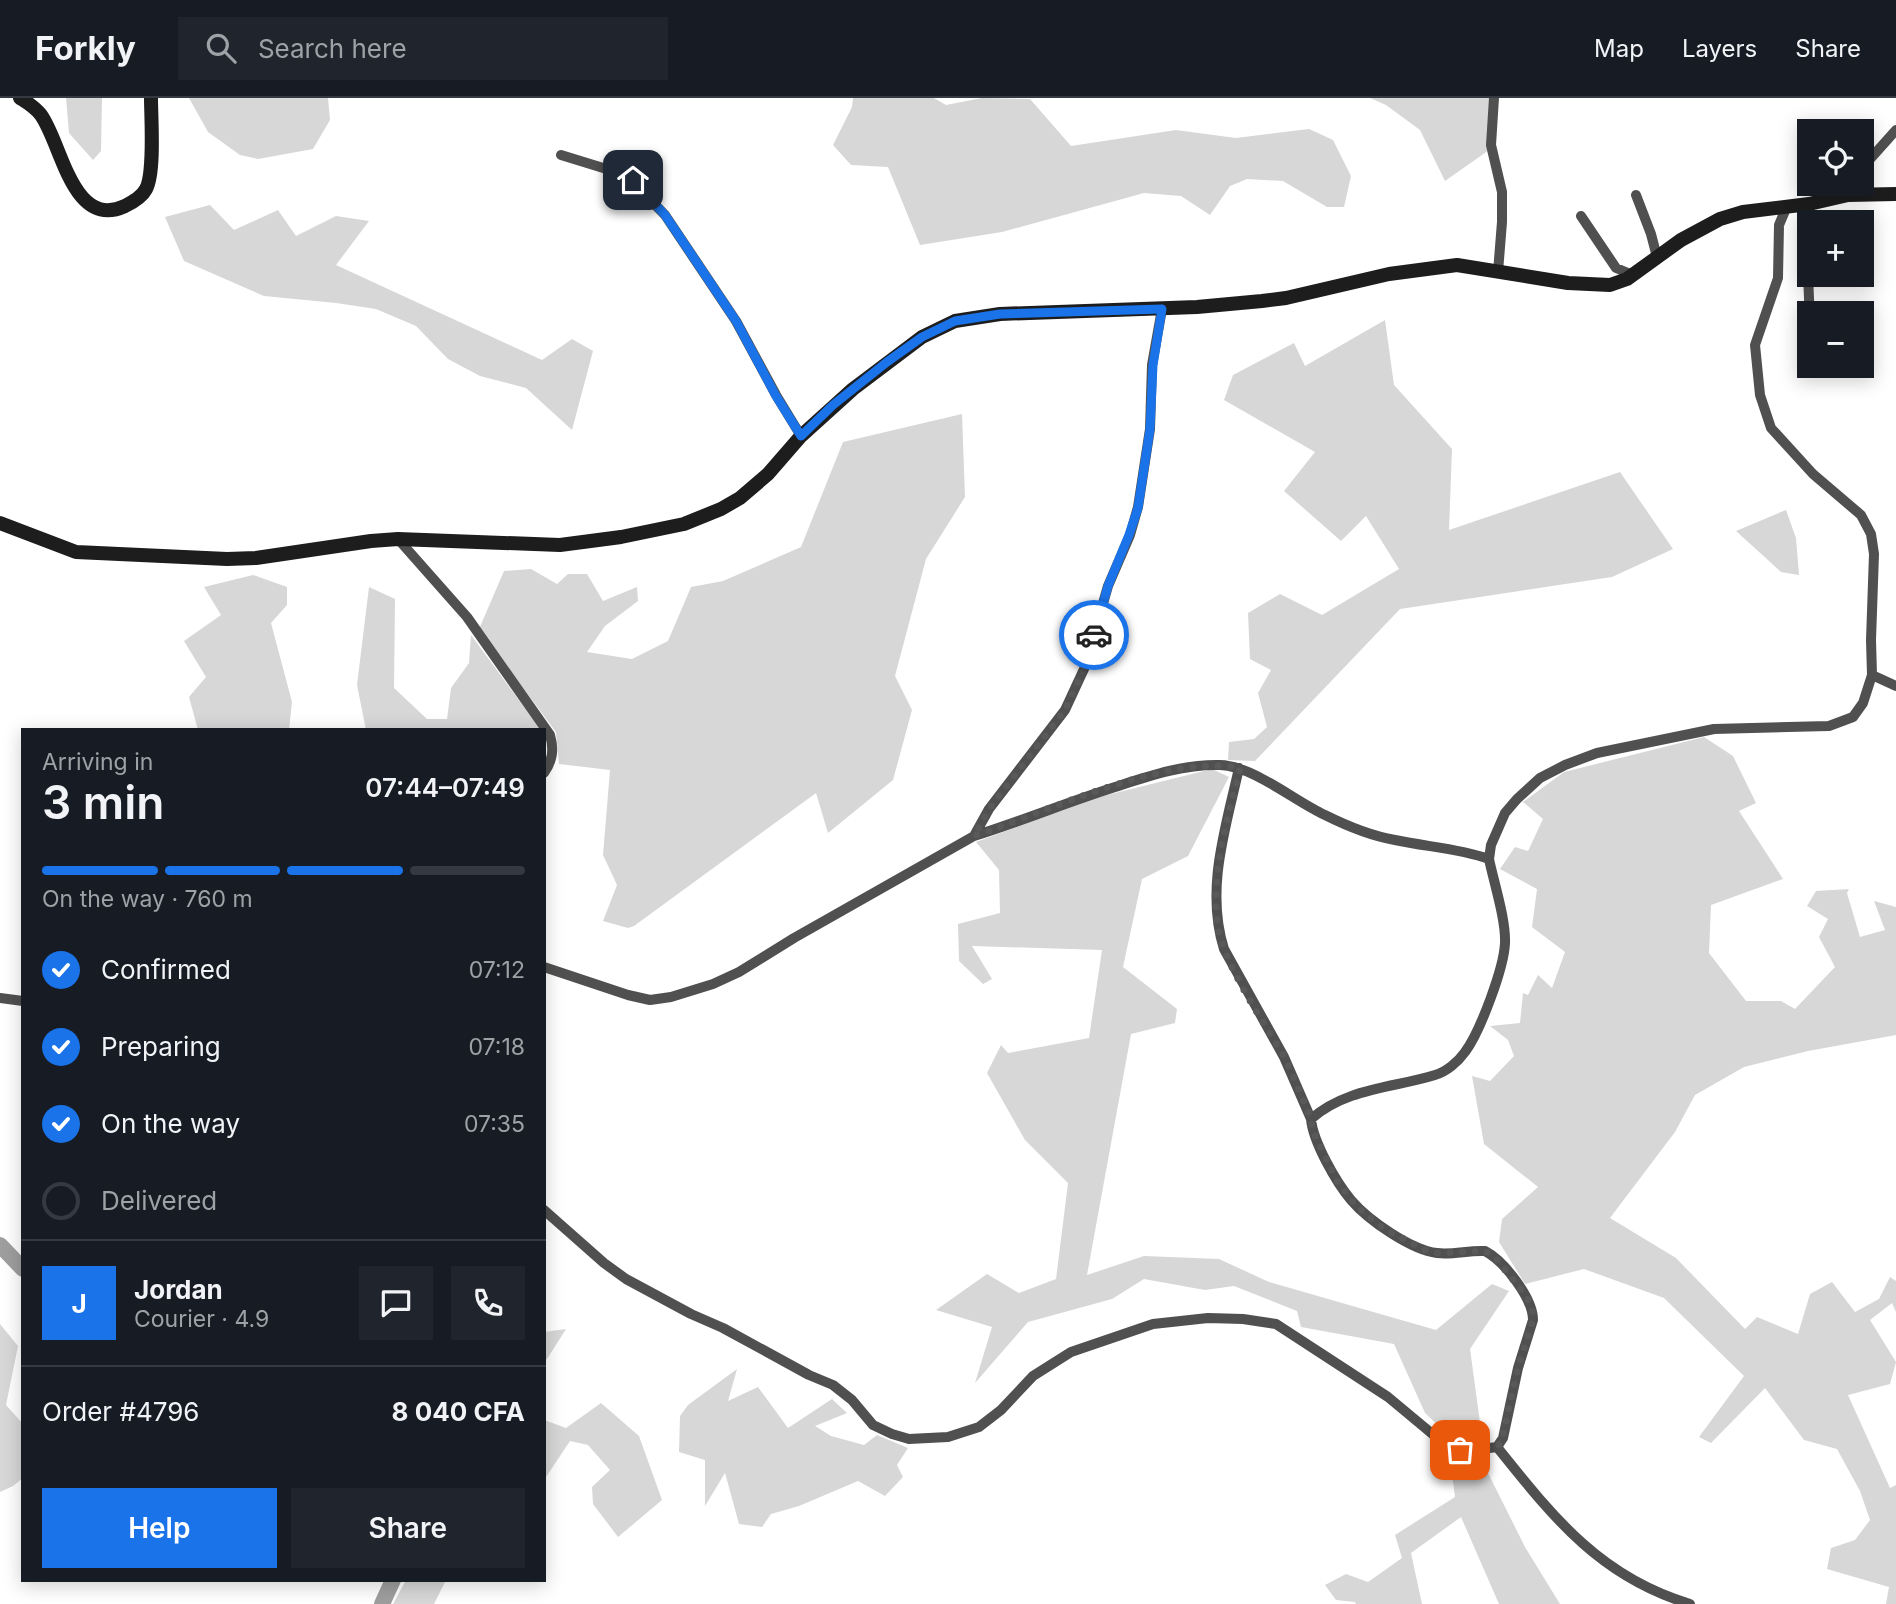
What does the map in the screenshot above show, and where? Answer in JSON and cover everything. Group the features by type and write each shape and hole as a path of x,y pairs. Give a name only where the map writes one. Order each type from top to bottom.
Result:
{"street":[{"path":"20,98 42,117 77,190 91,206 105,211 122,208 137,200 147,188 150,173 151,98"},
{"path":"1494,98 1491,145 1502,192 1503,222 1497,272"},
{"path":"1874,155 1896,130"},
{"path":"561,155 626,174 665,215 736,321 801,436"},
{"path":"1874,192 1896,194"},
{"path":"1636,195 1657,257"},
{"path":"0,523 76,552 186,558 256,558 398,539 560,545 621,537 684,524 740,498 768,474 833,405 922,337 955,321 1012,314 1162,309 1286,298 1389,274 1439,266 1471,265 1497,272 1600,286 1618,284 1681,240 1720,219 1743,212 1809,204 1832,196"},
{"path":"1809,204 1809,301"},
{"path":"1311,1119 1367,1090 1439,1074 1465,1052 1492,994 1502,966 1506,941 1489,859 1491,845 1505,813 1540,778 1597,753 1714,729 1829,726 1853,717 1863,703 1872,675 1874,554 1868,524 1813,474 1775,433 1760,396 1755,345 1778,278 1779,225 1787,206"},
{"path":"1581,216 1616,268 1633,275"},
{"path":"974,836 989,809 1065,710 1084,669 1108,586 1138,508 1150,429 1153,365 1162,309"},
{"path":"398,539 467,617 545,728"},
{"path":"1872,675 1896,686"},
{"path":"546,729 553,746 552,757 546,769"},
{"path":"546,968 628,995 650,1000 671,997 713,984 739,972 974,836 1151,775 1208,765 1240,768 1324,815 1392,840 1446,847 1489,859"},
{"path":"546,1212 626,1279 833,1385 852,1400 873,1425 901,1437 924,1440 948,1437 979,1427 1002,1410 1042,1368 1098,1341 1153,1324 1231,1318 1276,1324 1388,1397 1452,1447 1465,1451 1497,1447 1503,1438 1518,1368 1533,1320 1527,1297 1493,1255 1485,1251 1427,1251 1384,1229 1351,1200 1337,1181 1312,1129 1311,1119 1284,1057 1224,948 1218,929 1216,885 1220,850 1240,768"},
{"path":"1475,853 1491,845"},
{"path":"0,998 21,1001"},
{"path":"1497,1447 1552,1513 1588,1549 1650,1591 1690,1604"}],"shaded area":[{"path":"66,98 102,98 101,151 93,160 69,133"},
{"path":"189,98 328,98 330,120 313,149 258,159 240,155 208,132"},
{"path":"853,98 934,98 946,105 982,98 1030,99 1071,146 1176,130 1236,138 1309,129 1333,140 1351,176 1344,207 1327,207 1283,181 1247,179 1230,186 1210,215 1181,196 1144,193 1002,232 920,245 888,167 851,165 833,145 852,107"},
{"path":"1370,98 1489,98 1489,150 1445,181 1420,130 1386,105"},
{"path":"210,205 234,230 278,210 296,236 336,216 369,221 336,265 542,360 572,339 593,351 572,430 526,388 480,376 448,359 416,326 376,309 264,296 184,261 165,217"},
{"path":"1385,320 1394,385 1452,449 1449,530 1620,472 1673,549 1612,577 1400,609 1255,761 1228,760 1229,742 1254,739 1267,727 1258,693 1271,670 1250,659 1248,613 1280,594 1322,615 1399,569 1366,516 1341,541 1284,491 1315,452 1224,400 1233,375 1294,343 1305,366"},
{"path":"962,414 965,497 926,559 895,676 912,710 893,780 828,833 816,793 634,926 628,928 603,921 617,885 603,855 610,770 559,764 556,732 479,629 504,571 531,569 557,584 568,574 587,574 603,601 637,587 638,601 605,626 587,652 632,659 668,641 691,587 723,581 801,547 843,442"},
{"path":"1786,510 1796,538 1799,575 1781,572 1736,531"},
{"path":"253,575 287,587 287,605 271,623 292,702 289,728 197,728 189,697 206,677 184,641 221,615 204,587"},
{"path":"369,587 395,599 394,688 427,719 447,719 451,688 469,663 471,635 540,728 366,728 357,685"},
{"path":"1704,737 1733,756 1756,803 1739,811 1783,879 1711,905 1709,953 1746,1001 1781,1001 1795,1009 1835,967 1819,937 1828,919 1807,906 1816,891 1849,889 1847,893 1860,937 1885,930 1874,901 1896,907 1896,1035 1808,1051 1744,1067 1695,1095 1675,1132 1610,1218 1676,1258 1745,1329 1757,1317 1798,1334 1810,1294 1832,1282 1855,1312 1879,1299 1890,1277 1896,1281 1896,1312 1892,1303 1870,1320 1896,1362 1890,1384 1848,1395 1890,1488 1896,1485 1896,1604 1886,1604 1889,1587 1827,1569 1831,1548 1855,1540 1870,1520 1860,1491 1837,1449 1804,1440 1765,1388 1711,1443 1699,1437 1744,1376 1664,1298 1584,1269 1525,1284 1499,1242 1502,1219 1538,1187 1484,1144 1472,1076 1490,1081 1514,1056 1508,1040 1490,1026 1520,1023 1523,993 1528,995 1538,975 1552,988 1565,952 1532,927 1537,889 1500,869 1515,847 1528,851 1543,819 1523,802 1564,772"},
{"path":"1212,769 1229,777 1188,856 1142,879 1123,967 1177,1009 1175,1023 1131,1034 1087,1275 1144,1256 1219,1259 1269,1282 1436,1330 1492,1284 1509,1291 1470,1349 1482,1437 1454,1440 1425,1413 1394,1344 1301,1327 1297,1311 1234,1286 1205,1290 1144,1279 1112,1299 1028,1322 975,1383 992,1327 936,1310 987,1274 1019,1293 1056,1279 1068,1183 1025,1140 987,1073 1001,1045 1008,1053 1089,1038 1102,950 972,946 992,979 983,984 959,961 958,924 1000,913 999,870 976,842 1103,796"},
{"path":"0,1324 18,1346 6,1405 21,1422 21,1480 0,1492"},
{"path":"566,1329 546,1359 546,1332"},
{"path":"737,1369 728,1401 758,1387 788,1428 832,1399 847,1413 815,1426 831,1436 864,1445 877,1435 908,1448 897,1465 903,1477 885,1496 858,1481 799,1506 771,1514 762,1527 739,1524 725,1473 705,1506 705,1460 679,1452 680,1416 688,1405"},
{"path":"601,1403 639,1436 662,1500 618,1537 593,1504 592,1487 610,1470 588,1445 570,1441 546,1477 546,1421 566,1428"},
{"path":"1484,1465 1525,1547 1560,1604 1499,1604 1461,1517 1411,1553 1422,1604 1356,1604 1336,1600 1325,1585 1346,1574 1368,1582 1402,1558 1395,1535 1455,1497 1451,1466"},
{"path":"405,1582 445,1582 434,1604 393,1604"}],"waterway":[{"path":"0,1245 21,1267"},
{"path":"382,1604 392,1582"}],"way so far":[{"path":"1094,635 1084,669 1065,710 989,809 974,836 1151,775 1208,765 1240,768 1220,850 1216,885 1218,929 1224,948 1244,987 1284,1057 1311,1119 1312,1129 1337,1181 1361,1210 1384,1229 1412,1244 1437,1253 1471,1250 1485,1251 1493,1255 1519,1285 1533,1313 1531,1331 1518,1368 1501,1443 1493,1449 1460,1450"}],"route":[{"path":"633,180 665,215 736,321 801,436 833,405 887,362 922,337 955,321 1000,314 1162,309 1153,365 1150,429 1138,508 1108,586 1094,635"}]}
